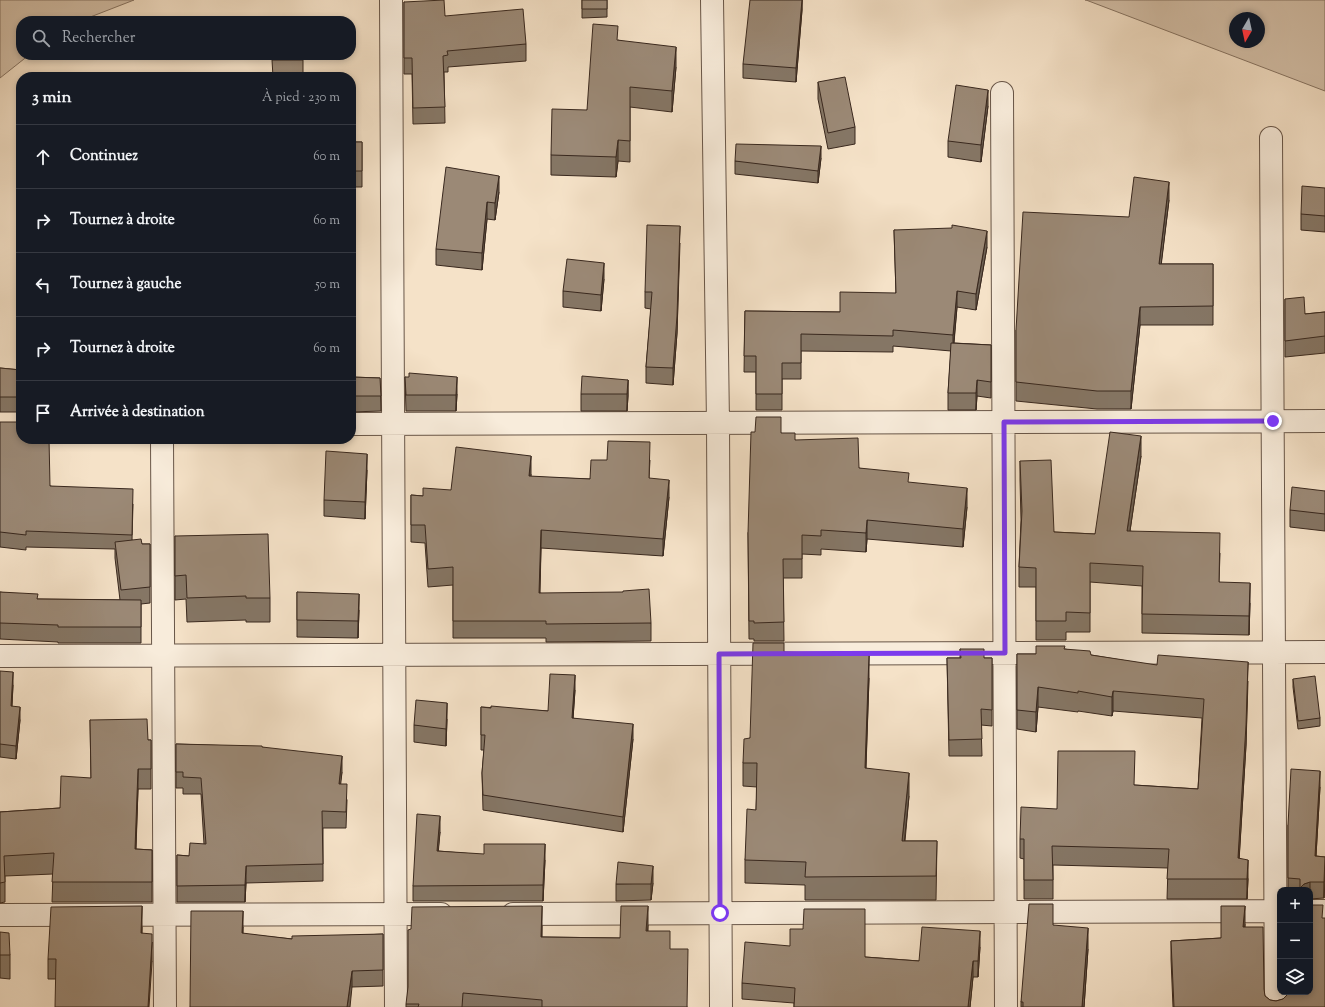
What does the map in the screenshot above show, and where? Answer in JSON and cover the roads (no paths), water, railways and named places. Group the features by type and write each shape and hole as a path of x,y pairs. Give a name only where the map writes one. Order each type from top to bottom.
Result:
{"street":[{"path":"391,0 396,1007"},
{"path":"712,0 718,423 721,1007"},
{"path":"1002,93 1006,1007"},
{"path":"1271,138 1274,652 1278,887"},
{"path":"356,424 1325,421"},
{"path":"162,444 165,1007"},
{"path":"0,656 1325,652"},
{"path":"490,914 1277,911"},
{"path":"1313,911 1325,911"},
{"path":"0,915 458,914"},
{"path":"1276,1007 1278,923"}]}
